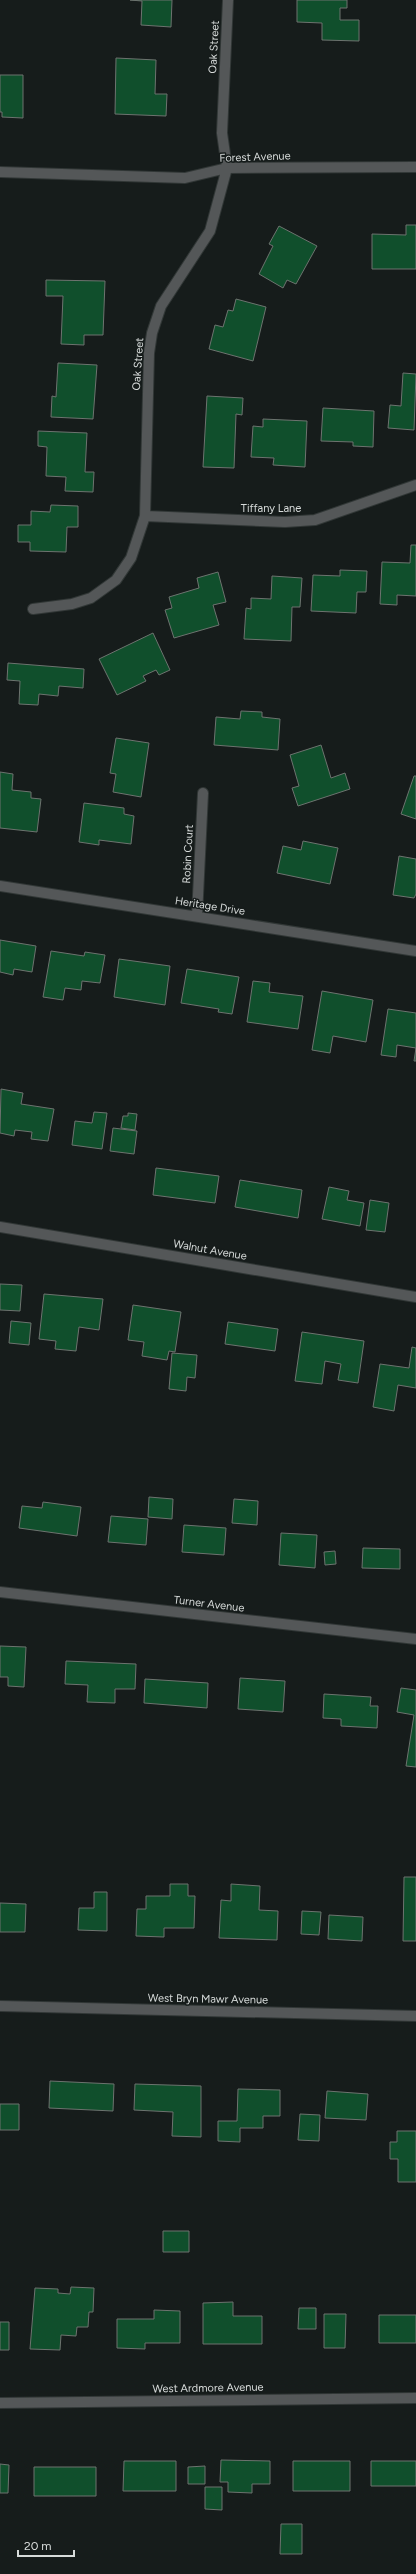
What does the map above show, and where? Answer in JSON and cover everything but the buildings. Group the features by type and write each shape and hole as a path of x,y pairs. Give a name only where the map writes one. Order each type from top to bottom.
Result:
{"street":[{"name":"Oak Street","path":"33,609 72,604 91,598 116,580 131,558 145,516 149,354 152,333 162,306 210,231 227,168 222,132 228,0"},
{"name":"Forest Avenue","path":"0,172 185,178 227,168 416,167"},
{"name":"Tiffany Lane","path":"145,516 285,522 315,520 416,485"},
{"name":"Robin Court","path":"197,916 203,793"},
{"name":"Heritage Drive","path":"0,886 416,951"},
{"name":"Walnut Avenue","path":"0,1227 416,1298"},
{"name":"Turner Avenue","path":"0,1592 416,1639"},
{"name":"West Bryn Mawr Avenue","path":"0,2006 416,2016"},
{"name":"West Ardmore Avenue","path":"0,2403 416,2398"}]}
